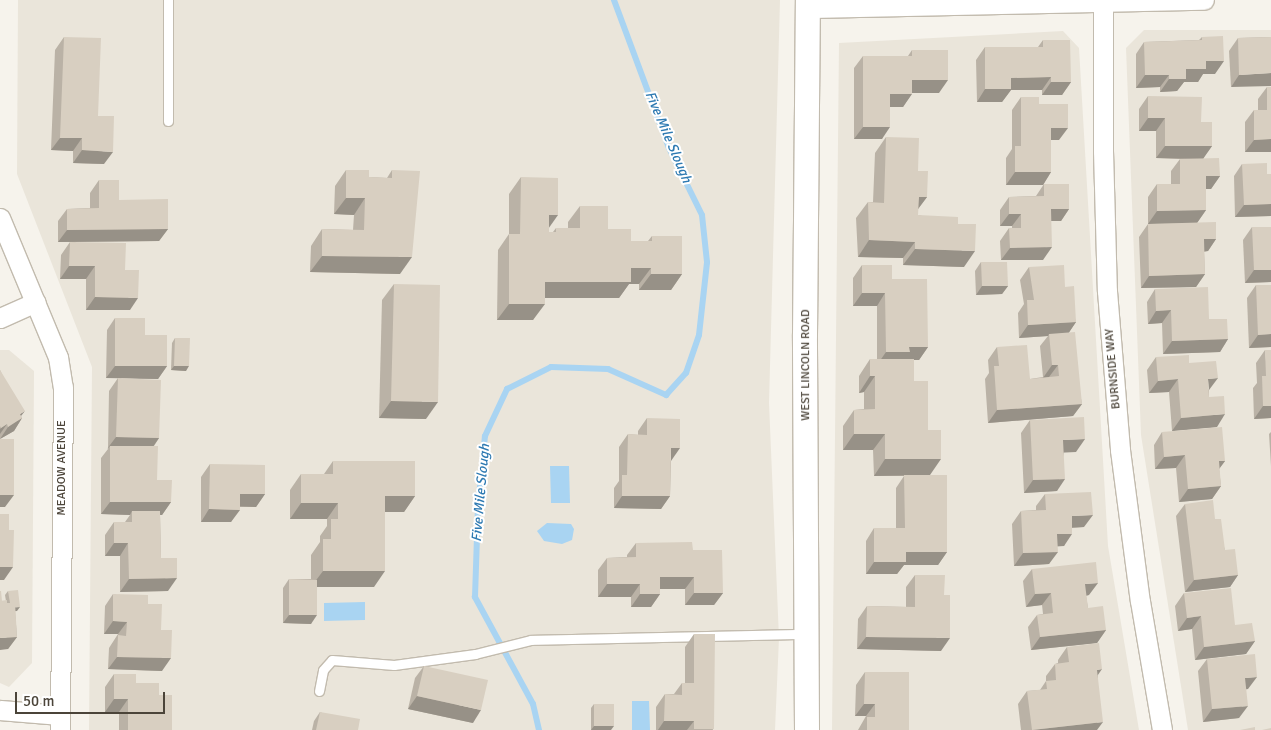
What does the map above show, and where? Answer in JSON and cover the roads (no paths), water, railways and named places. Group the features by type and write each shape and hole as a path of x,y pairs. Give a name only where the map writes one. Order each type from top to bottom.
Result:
{"street":[{"path":"808,4 1103,4 1204,0"},
{"name":"WEST LINCOLN ROAD","path":"807,730 805,325 808,4"},
{"name":"BURNSIDE WAY","path":"1103,4 1107,271 1119,440 1140,601 1162,730"},
{"name":"MEADOW AVENUE","path":"0,218 58,357 63,387 60,723"},
{"path":"0,318 36,302"},
{"path":"0,710 60,723"}],"lane":[{"path":"168,0 168,121"},
{"path":"319,691 323,670 332,660 394,665 474,654 531,640 807,634"}],"water":[{"path":"550,466 569,466 570,503 551,503"},
{"path":"547,523 571,524 574,529 572,540 562,544 544,541 537,531"},
{"path":"365,602 365,620 324,621 324,603"},
{"path":"632,701 649,701 650,730 632,730"}],"waterway":[{"name":"Five Mile Slough","path":"539,730 533,704 475,597 478,507 485,436 507,389 551,367 608,369 666,395 686,373 699,335 707,262 702,215 669,148 614,0"}]}
